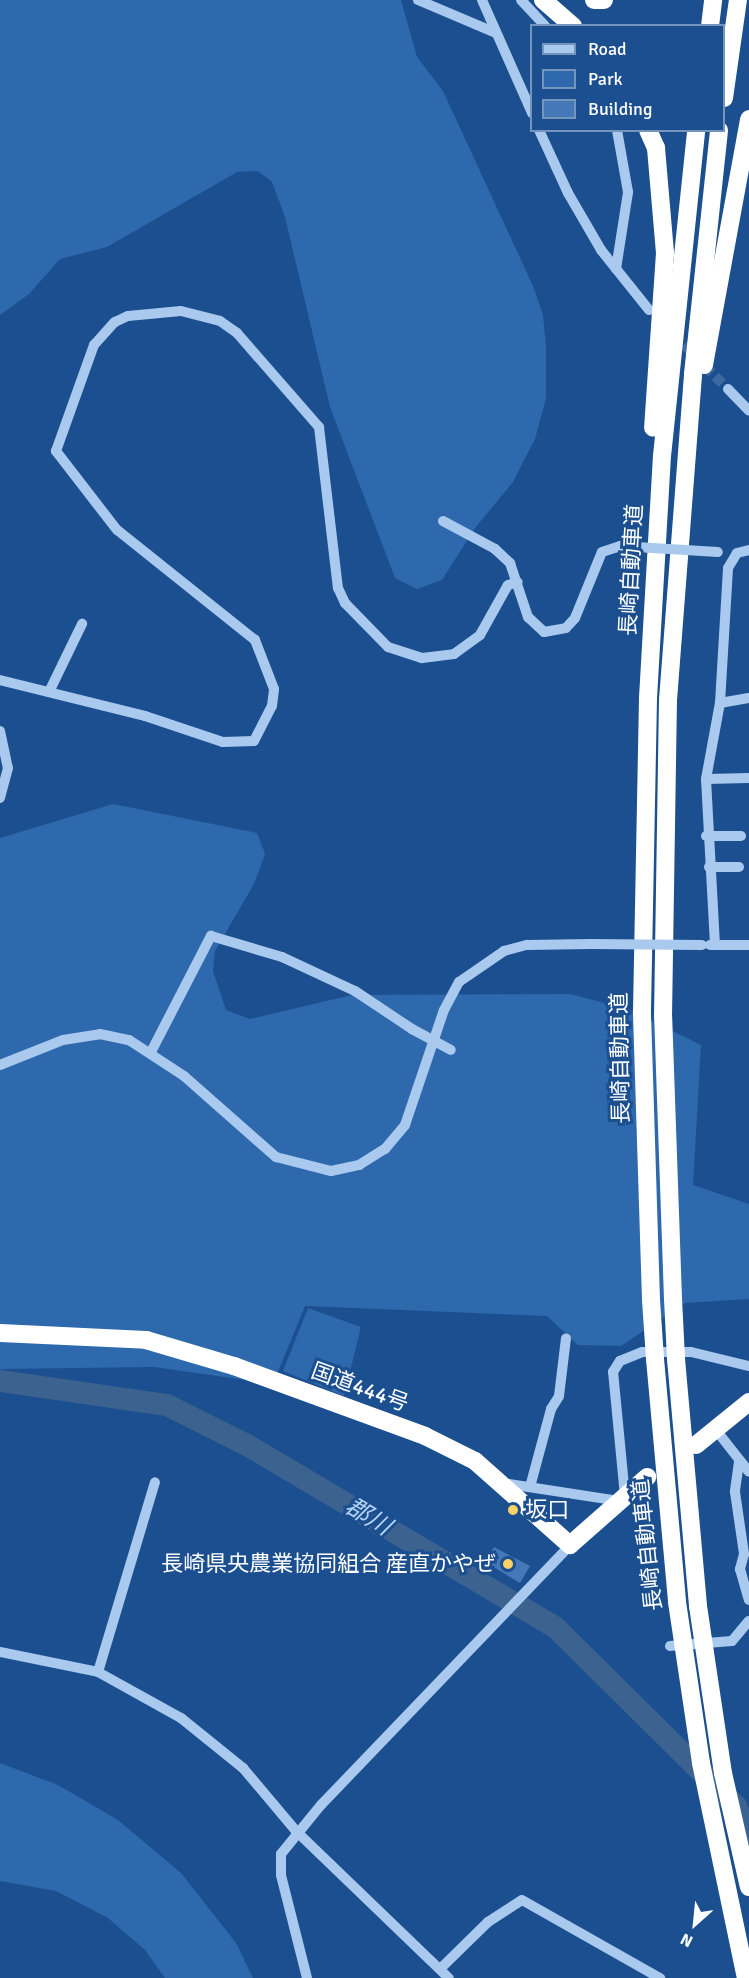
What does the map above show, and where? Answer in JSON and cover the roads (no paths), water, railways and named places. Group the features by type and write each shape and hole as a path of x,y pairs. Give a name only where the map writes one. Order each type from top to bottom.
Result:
{"highway":[{"path":"543,0 571,24"},
{"path":"594,0 604,0"},
{"path":"710,24 713,0"},
{"path":"725,85 738,0"},
{"path":"684,480 749,119"},
{"path":"649,132 656,148 665,253 647,517 653,601"},
{"name":"長崎自動車道","path":"696,132 669,386 653,601 642,1011 651,1300 677,1602 701,1763 746,1978"},
{"name":"長崎自動車道","path":"719,132 684,480 668,700 663,1017 676,1359 698,1606 723,1773 749,1887"},
{"name":"国道444号","path":"0,1333 146,1340 179,1349 425,1436 475,1461 570,1545"},
{"path":"696,1445 749,1402"},
{"path":"570,1545 647,1477"}],"street":[{"path":"418,0 496,33"},
{"path":"482,0 530,111"},
{"path":"521,0 543,24"},
{"path":"540,132 568,193 616,269 649,310"},
{"path":"616,269 628,192 617,132"},
{"path":"0,680 223,742 254,741 274,697 255,640 117,530 56,451 94,345 115,321 128,316 181,311 220,321 237,333 319,427 338,588 345,603 388,647 422,658 454,654 480,635 508,585 518,582"},
{"path":"728,389 749,411"},
{"path":"443,521 495,549 510,563 534,626 544,632 566,628 578,612 602,552 620,546 718,552 732,560"},
{"path":"732,560 749,550"},
{"path":"715,945 706,836 706,778 720,703 732,560"},
{"path":"49,692 82,624"},
{"path":"720,703 749,698"},
{"path":"0,731 8,768 0,798"},
{"path":"706,778 749,778"},
{"path":"706,836 741,836"},
{"path":"709,867 739,867"},
{"path":"151,1052 211,936 282,957 355,991 412,1029 451,1050"},
{"path":"0,1065 63,1040 100,1034 151,1052 276,1157 331,1170 359,1165 385,1149 405,1125 444,1010 466,976 504,951 527,945 749,945"},
{"path":"530,1487 551,1409 559,1396 566,1338"},
{"path":"502,1483 622,1499 613,1372 620,1361 642,1352 691,1352 749,1366"},
{"path":"716,1430 749,1472"},
{"path":"739,1462 735,1492 744,1554 740,1569 749,1600"},
{"path":"98,1672 155,1482"},
{"path":"307,1978 281,1875 281,1854 296,1831 570,1545"},
{"path":"670,1646 732,1641 749,1621"},
{"path":"0,1652 98,1672 190,1725 243,1768 296,1831 449,1978"},
{"path":"440,1969 488,1922 522,1900 660,1978"}],"waterway":[{"name":"郡川","path":"0,1381 167,1405 247,1445 556,1628 736,1806 749,1838"}],"tunnel":[{"path":"673,334 728,389"}],"place":[{"name":"坂口","path":"513,1510"},
{"name":"長崎県央農業協同組合 産直かやぜ","path":"508,1564"}]}
